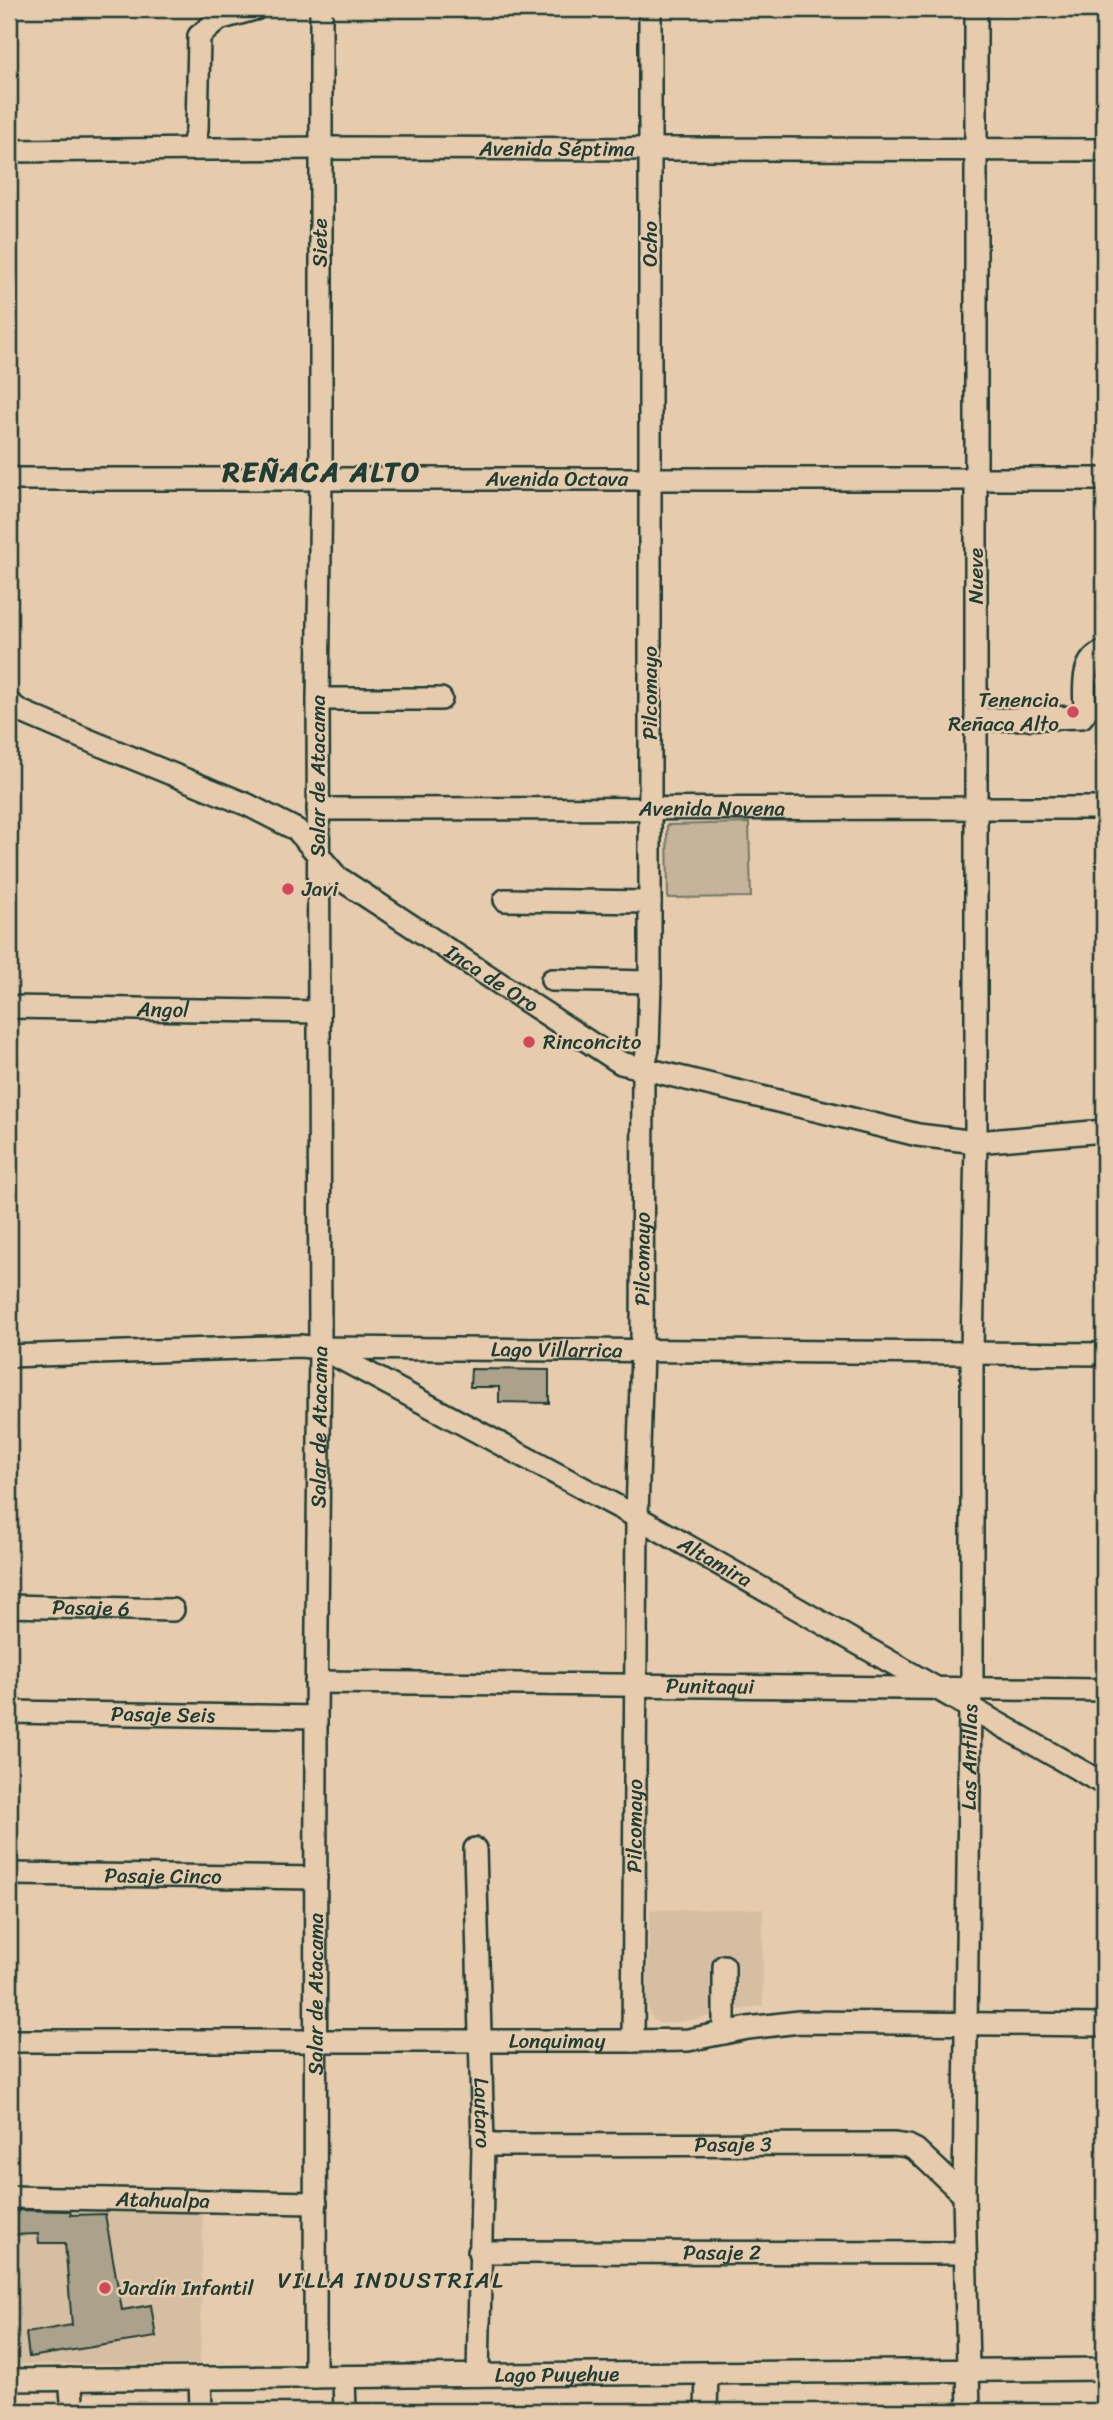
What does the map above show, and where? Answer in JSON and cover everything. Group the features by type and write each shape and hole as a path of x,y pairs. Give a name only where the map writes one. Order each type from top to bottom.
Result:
{"street":[{"path":"192,149 197,130 200,36 219,19 255,9"},
{"name":"Siete","path":"321,9 321,478"},
{"name":"Ocho","path":"650,9 651,478"},
{"name":"Nueve","path":"975,1142 976,9"},
{"name":"Avenida Séptima","path":"9,151 320,148 1104,150"},
{"name":"Salar de Atacama","path":"315,2377 314,2040 320,1348 318,699 321,478"},
{"name":"Pilcomayo","path":"633,2041 643,1069 648,1049 650,982 651,478"},
{"name":"Avenida Octava","path":"9,479 1104,479"},
{"path":"976,720 1082,717 1085,713 1086,669 1091,658 1104,652"},
{"path":"318,699 441,699"},
{"name":"Inca de Oro","path":"9,703 20,711 83,738 248,805 297,830 337,877 621,1063 918,1135 975,1142 1104,1131"},
{"name":"Avenida Novena","path":"318,809 1104,808"},
{"path":"505,900 649,902"},
{"path":"552,980 650,982"},
{"name":"Angol","path":"9,1007 319,1012"},
{"name":"Las Antillas","path":"969,2411 964,2195 975,1142"},
{"name":"Lago Villarrica","path":"9,1356 300,1346 1104,1354"},
{"name":"Altamira","path":"320,1348 637,1517 936,1690"},
{"name":"Pasaje 6","path":"9,1606 173,1609"},
{"name":"Punitaqui","path":"316,1682 936,1690 971,1698 1104,1690"},
{"path":"971,1698 1104,1784"},
{"name":"Pasaje Seis","path":"9,1712 316,1717"},
{"name":"Lautaro","path":"475,1849 483,2145 478,2375"},
{"name":"Pasaje Cinco","path":"9,1874 316,1878"},
{"path":"724,1966 724,2033"},
{"name":"Lonquimay","path":"9,2041 633,2041 688,2040 799,2022 1104,2025"},
{"name":"Pasaje 3","path":"483,2145 893,2144 916,2150 964,2195"},
{"name":"Atahualpa","path":"9,2197 316,2203"},
{"name":"Pasaje 2","path":"479,2252 965,2253"},
{"name":"Lago Puyehue","path":"9,2380 1104,2369"},
{"path":"706,2373 706,2411"},
{"path":"344,2377 345,2411"},
{"path":"200,2378 201,2411"},
{"path":"70,2379 73,2411"}],"shaded area":[{"path":"749,823 751,897 668,898 667,825"},
{"path":"763,1909 763,2005 691,2020 661,2024 654,2020 647,2002 650,1910"},
{"name":"Jardín Infantil","path":"9,2206 203,2212 200,2364 9,2364"}],"building":[{"path":"471,1369 549,1370 549,1403 499,1402 499,1387 470,1387"},
{"path":"9,2210 70,2211 71,2215 105,2214 122,2310 151,2305 156,2337 29,2357 26,2333 72,2325 65,2243 39,2243 38,2234 9,2235"}],"place":[{"name":"Tenencia Reñaca Alto","path":"1073,712"},
{"name":"Javi","path":"288,889"},
{"name":"Rinconcito","path":"529,1042"},
{"name":"Jardín Infantil","path":"105,2288"}],"district":[{"name":"REÑACA ALTO","path":"322,471"},
{"name":"VILLA INDUSTRIAL","path":"391,2280"}]}
